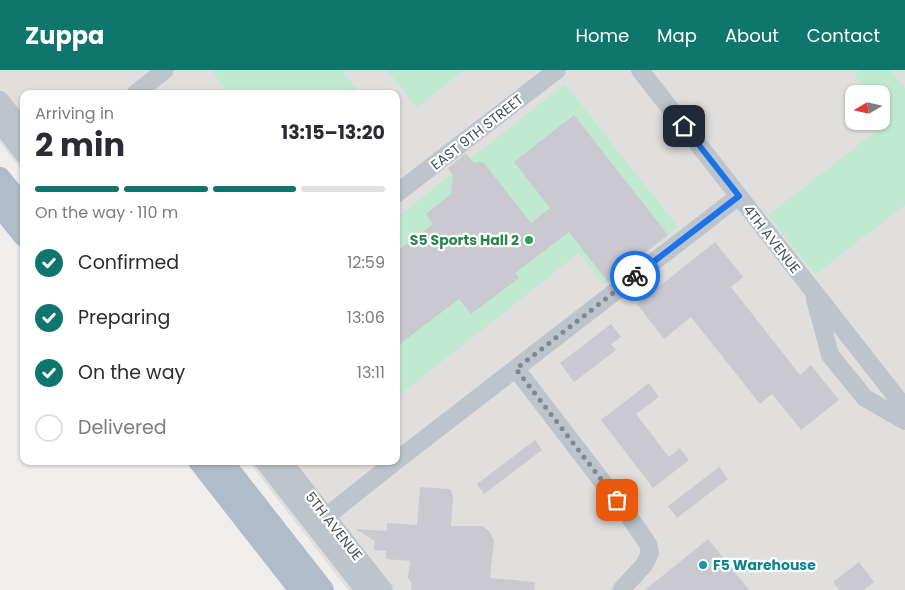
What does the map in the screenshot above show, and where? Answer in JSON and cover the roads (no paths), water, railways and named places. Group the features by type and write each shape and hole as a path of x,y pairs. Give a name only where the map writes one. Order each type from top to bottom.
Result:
{"main road":[{"path":"0,178 20,203"},
{"path":"0,206 20,231"},
{"path":"202,465 300,590"},
{"path":"225,465 323,590"}],"lane":[{"path":"140,90 165,70"},
{"name":"EAST 9TH STREET","path":"400,191 557,70"},
{"name":"4TH AVENUE","path":"640,70 905,408"},
{"path":"0,100 20,125"},
{"path":"0,124 20,150"},
{"path":"400,458 739,196"},
{"path":"813,290 830,355 865,398 905,421"},
{"path":"516,369 617,500 648,544 650,553 644,565 621,590"},
{"name":"5TH AVENUE","path":"267,465 384,590"},
{"name":"5TH AVENUE","path":"285,465 364,590"},
{"path":"320,521 391,465"}],"place":[{"name":"S5 Sports Hall 2","path":"529,240"},
{"name":"F5 Warehouse","path":"703,565"}]}
